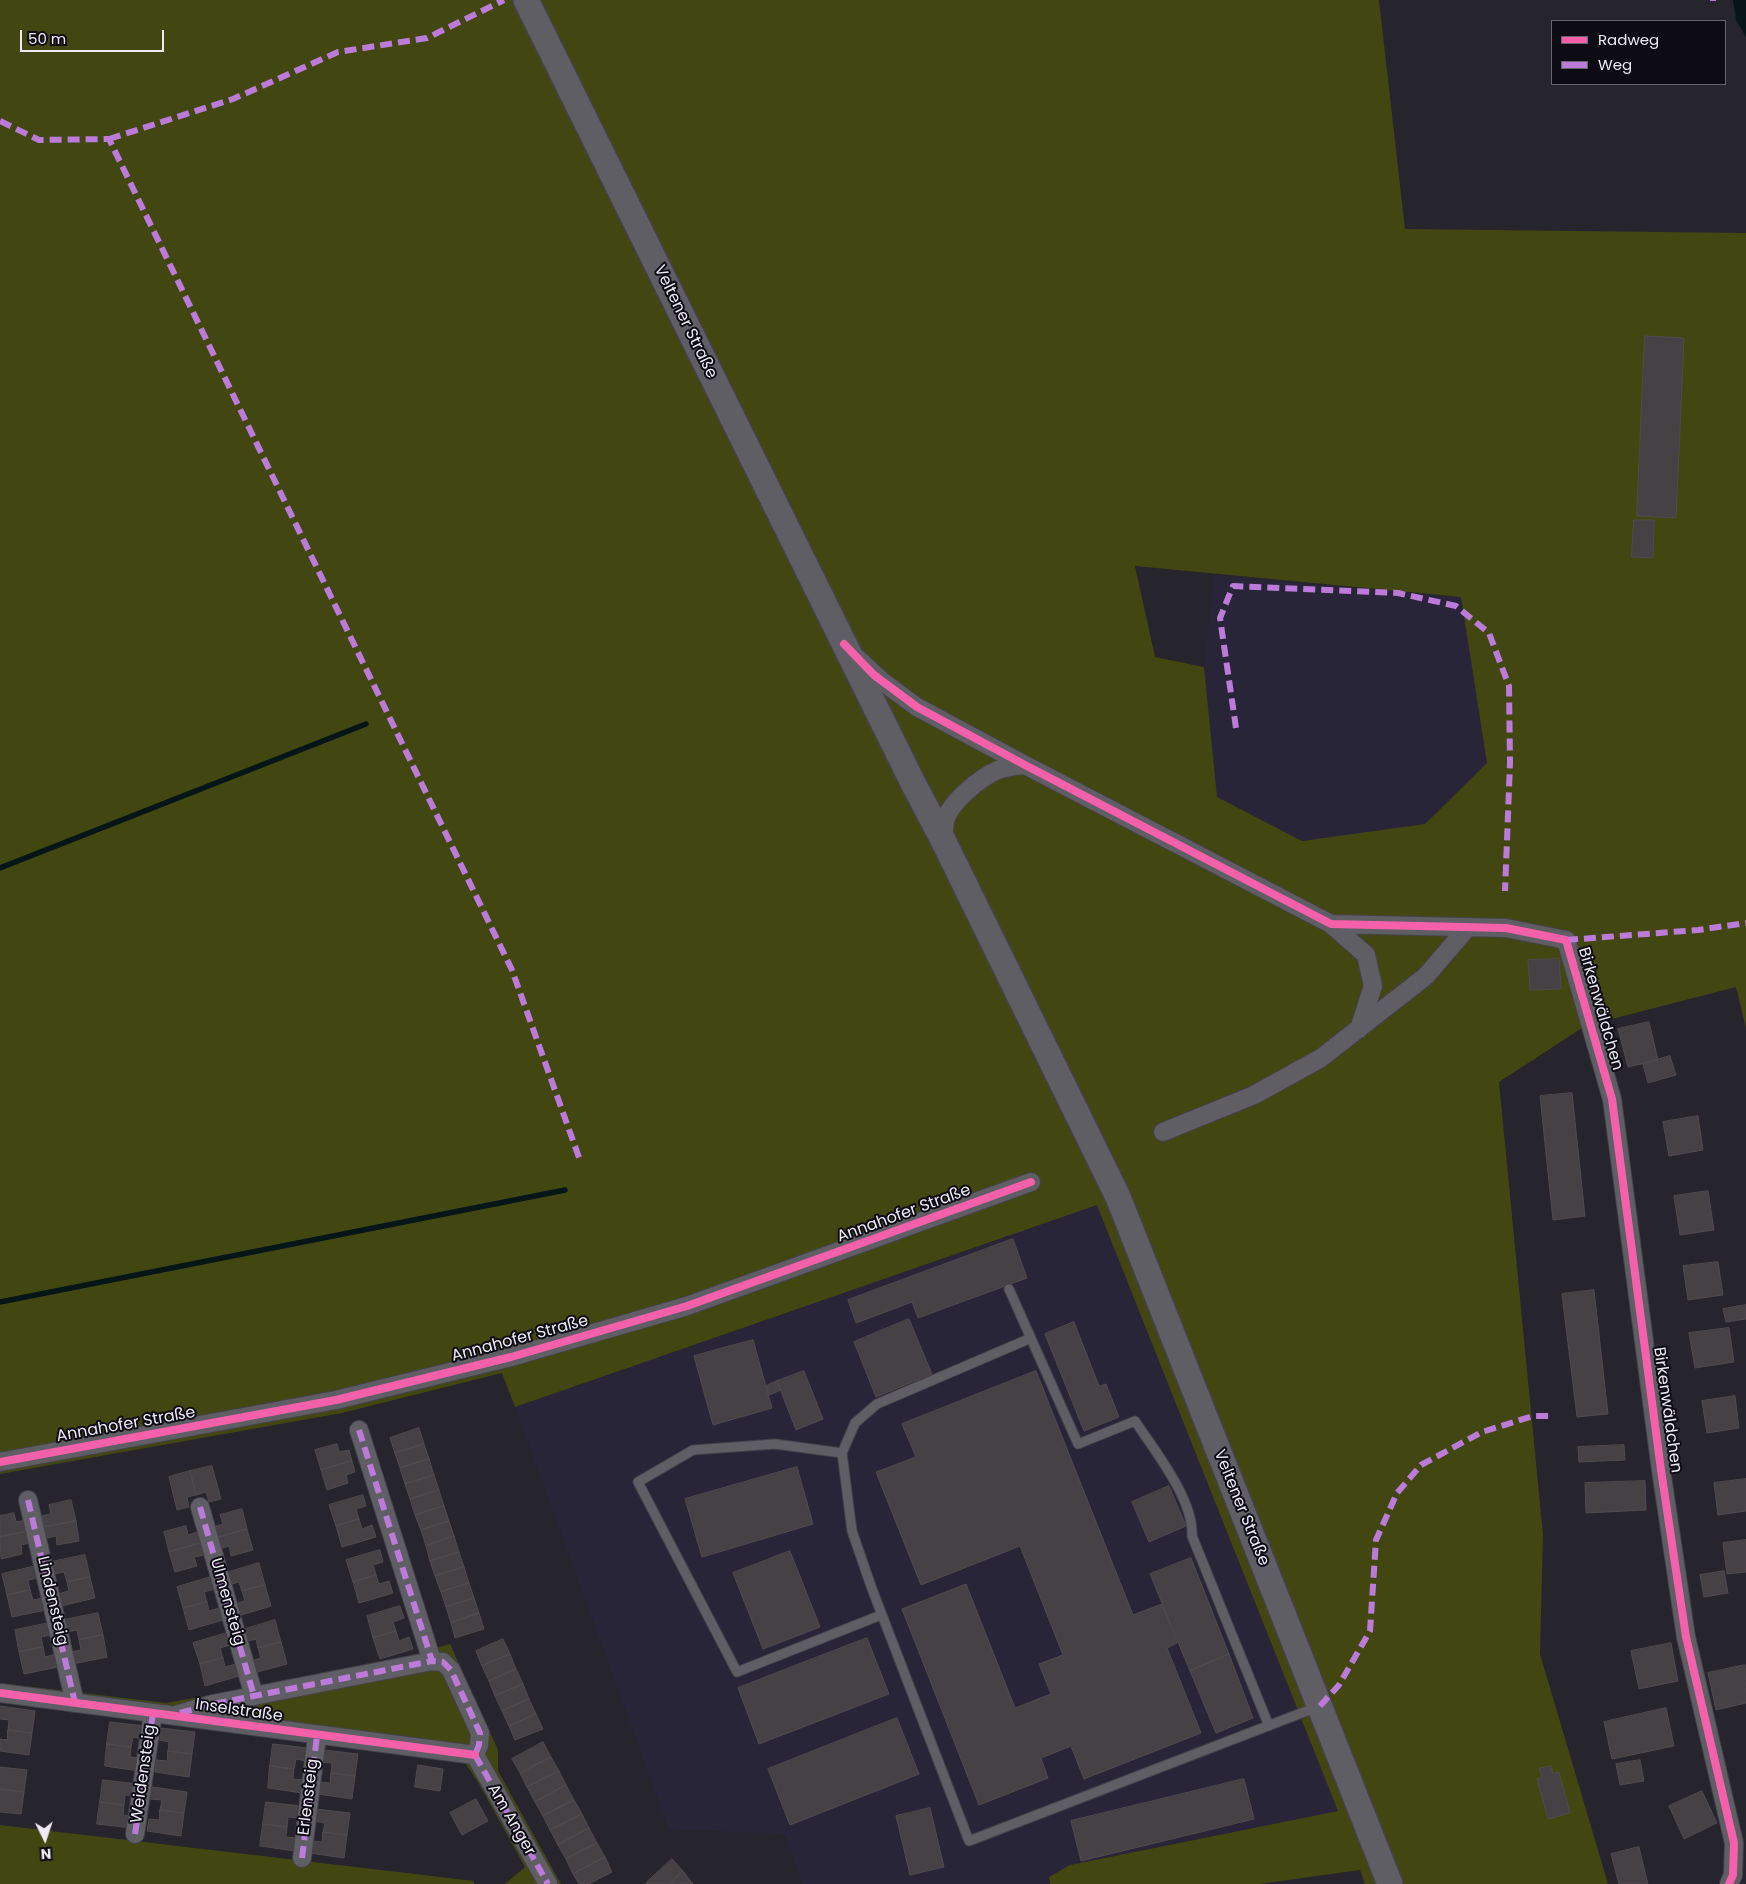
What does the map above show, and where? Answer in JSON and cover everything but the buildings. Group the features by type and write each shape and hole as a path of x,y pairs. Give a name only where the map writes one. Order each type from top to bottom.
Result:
{"main road":[{"name":"Veltener Straße","path":"526,0 913,783 944,840 1118,1197 1390,1884"}],"street":[{"path":"844,644 878,679 918,707 1025,765 1331,924 1366,955 1373,986 1359,1029"},
{"path":"944,840 948,814 956,802 972,786 998,770 1025,765"},
{"path":"1331,924 1468,928"},
{"path":"1163,1132 1254,1095 1321,1058 1426,976 1468,928"},
{"name":"Birkenwäldchen","path":"1468,928 1506,928 1566,940 1612,1100 1661,1470 1686,1637 1734,1843 1736,1879"},
{"name":"Annahofer Straße","path":"0,1462 336,1400 511,1357 687,1306 1031,1182"},
{"path":"359,1430 432,1660 443,1662 451,1670 480,1733 479,1745 475,1756"},
{"name":"Lindensteig","path":"28,1500 75,1703"},
{"name":"Ulmensteig","path":"200,1507 254,1696"},
{"name":"Inselstraße","path":"173,1716 213,1704 432,1660"},
{"name":"Inselstraße","path":"0,1694 475,1756"},
{"name":"Weidensteig","path":"136,1834 153,1713"},
{"name":"Erlensteig","path":"302,1858 317,1736"},
{"name":"Am Anger","path":"475,1756 548,1884"}],"lane":[{"path":"1009,1289 1078,1444 1135,1421 1171,1473 1193,1524 1192,1536 1269,1726"},
{"path":"1031,1338 877,1404 855,1423 842,1453 852,1531 881,1615 969,1841 1320,1706"},
{"path":"842,1453 775,1444 693,1450 638,1482 737,1672 881,1615"}],"shaded area":[{"path":"1733,0 1746,0 1746,37 1736,20"},
{"path":"1214,576 1461,597 1487,763 1425,824 1302,841 1217,798 1204,667"},
{"path":"1098,1205 1338,1811 1071,1865 1049,1877 1050,1884 803,1884 784,1834 669,1829 515,1407"}],"green space":[{"path":"0,0 1379,0 1405,229 1746,233 1746,1028 1736,987 1585,1026 1499,1082 1543,1535 1540,1654 1608,1884 1365,1884 1360,1870 1259,1884 1050,1884 1049,1877 1070,1865 1338,1811 1097,1205 515,1407 502,1373 342,1413 0,1474","holes":["1135,566 1461,597 1487,763 1425,824 1302,841 1217,797 1204,667 1155,657"]},
{"path":"450,1644 498,1750 498,1771 561,1884 505,1884 525,1867 479,1784 464,1761 0,1701 0,1683 166,1703 379,1665"},
{"path":"0,1825 474,1881 474,1884 0,1884"}],"waterway":[{"path":"0,868 366,724"},
{"path":"0,1302 565,1190"}],"marked path":[{"path":"109,139 233,99 338,52 427,38 504,0"},
{"path":"0,121 39,140 109,139 512,970 581,1163"},
{"path":"1236,728 1220,618 1233,586 1398,593 1456,606 1489,633 1509,686 1510,763 1505,891"},
{"path":"1566,940 1698,930 1746,923"},
{"path":"1320,1706 1339,1685 1370,1631 1376,1540 1397,1493 1421,1465 1482,1432 1533,1416 1554,1416"},
{"path":"359,1430 432,1661 443,1662 451,1670 480,1733 479,1745 475,1755"},
{"path":"28,1500 75,1703"},
{"path":"200,1507 254,1696"},
{"path":"180,1713 213,1704 432,1661"},
{"path":"135,1834 153,1713"},
{"path":"302,1858 317,1736"},
{"path":"475,1755 548,1884"}],"cycle path":[{"path":"844,644 874,675 917,707 1331,924 1506,928 1566,940 1612,1099 1661,1470 1686,1637 1734,1843 1733,1875 1729,1884"},
{"path":"0,1462 336,1400 511,1357 687,1306 1031,1182"},
{"path":"0,1693 475,1755"}]}
